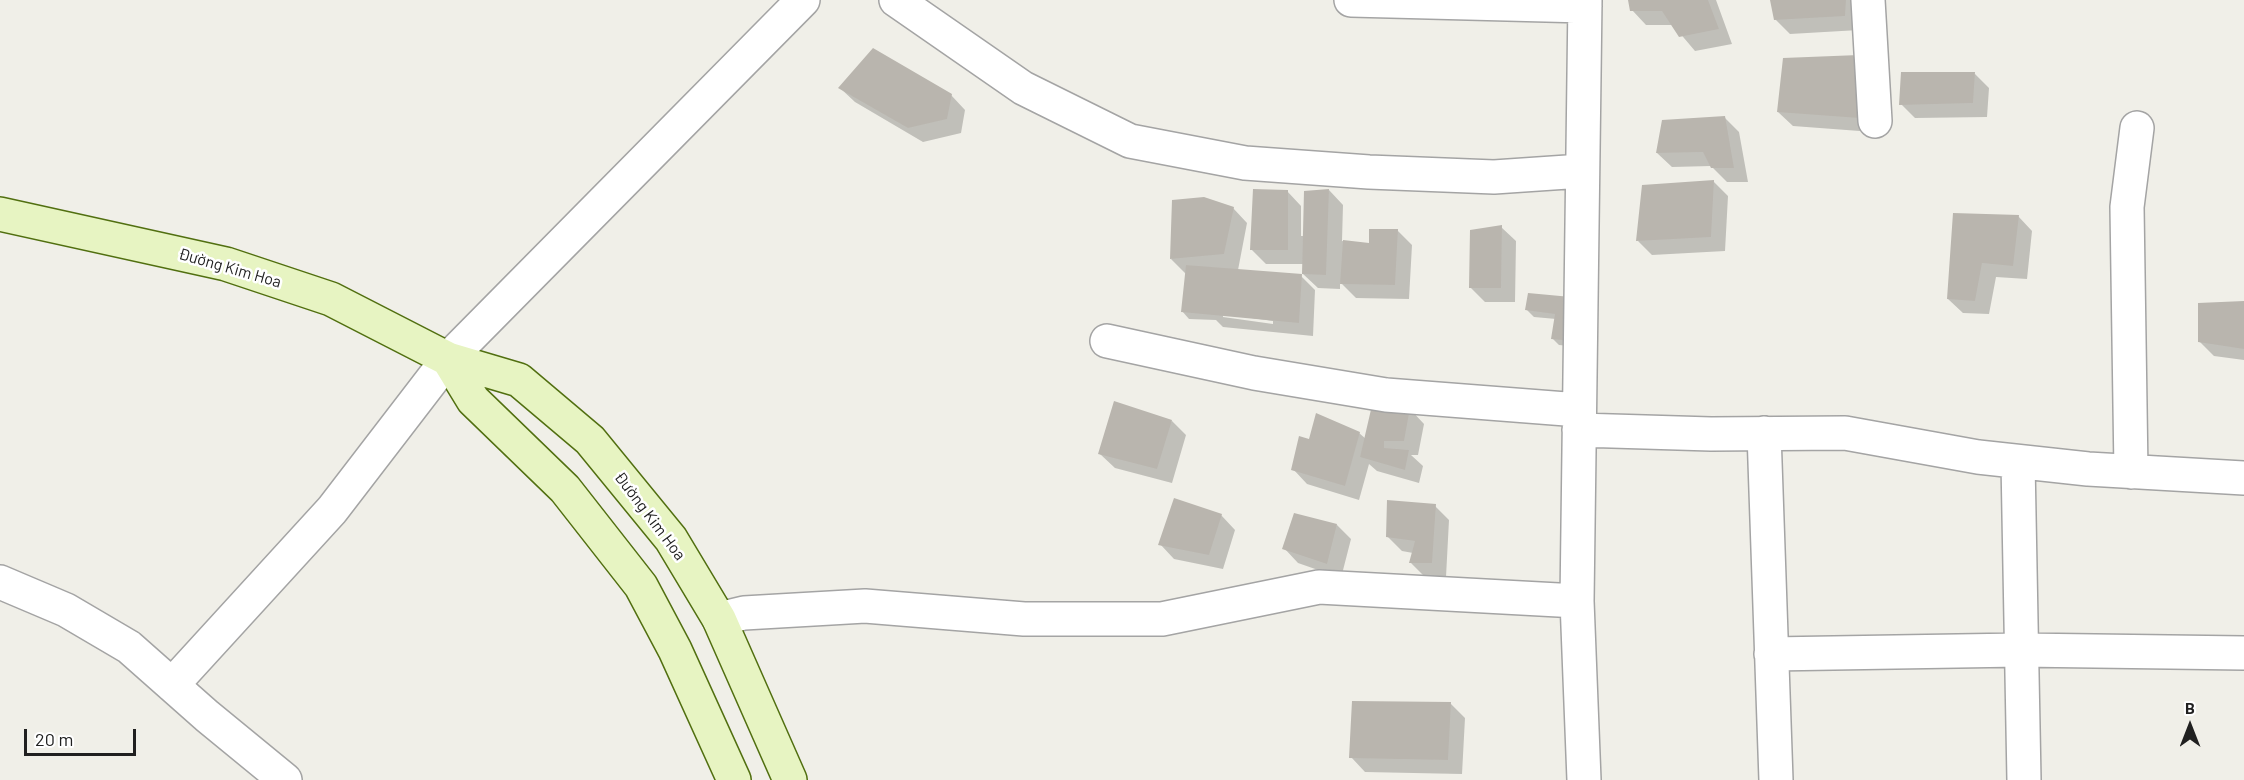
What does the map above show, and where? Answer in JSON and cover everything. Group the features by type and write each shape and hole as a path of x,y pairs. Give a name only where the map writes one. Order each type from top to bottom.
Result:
{"street":[{"path":"172,685 332,510 448,360 803,0"},
{"path":"896,0 1023,88 1130,141 1245,163 1369,172 1494,177 1582,171"},
{"path":"1351,0 1585,3 1577,601 1584,780"},
{"path":"1868,0 1875,121"},
{"path":"2131,472 2127,207 2137,128"},
{"name":"Đường Kim Hoa","path":"0,214 226,264 331,299 448,360 519,380 590,440 671,539 719,619 790,780"},
{"path":"1107,341 1254,373 1386,395 1579,420 1764,433 1845,433 2018,462 2131,472 2244,478"},
{"path":"448,360 472,400 565,489 641,586 675,650 734,780"},
{"path":"1764,433 1776,780"},
{"path":"2018,462 2024,780"},
{"path":"0,582 66,610 129,647 285,780"},
{"path":"719,619 744,613 865,606 1024,619 1162,619 1319,587 1577,601"},
{"path":"1771,654 2020,650 2244,653"}],"building":[{"path":"1628,0 1708,0 1719,29 1679,37 1662,11 1630,11"},
{"path":"1770,0 1846,0 1845,16 1774,20"},
{"path":"873,48 952,94 947,119 908,128 838,88"},
{"path":"1859,55 1859,118 1777,112 1783,58"},
{"path":"1901,72 1975,72 1973,103 1899,105"},
{"path":"1725,116 1734,168 1711,168 1703,152 1656,153 1662,120"},
{"path":"1714,180 1711,237 1636,241 1642,185"},
{"path":"1253,189 1288,190 1288,250 1250,250"},
{"path":"1329,189 1326,275 1302,274 1304,191"},
{"path":"1204,197 1234,207 1224,254 1170,259 1172,200"},
{"path":"1953,213 2019,215 2013,266 1982,263 1975,301 1947,299"},
{"path":"1502,225 1501,288 1469,288 1470,230"},
{"path":"1369,229 1398,229 1395,285 1340,284 1343,240 1369,243"},
{"path":"1186,265 1302,274 1299,323 1181,312"},
{"path":"1528,293 1571,297 1573,341 1551,339 1555,314 1525,310"},
{"path":"2244,301 2244,349 2198,342 2198,303"},
{"path":"1114,401 1172,420 1157,469 1098,454"},
{"path":"1373,401 1410,408 1404,441 1384,441 1384,448 1409,450 1405,470 1360,457"},
{"path":"1316,413 1360,432 1345,486 1291,470 1299,436 1309,439"},
{"path":"1174,498 1222,514 1209,555 1158,545"},
{"path":"1387,500 1436,504 1432,563 1409,563 1415,541 1386,537"},
{"path":"1294,513 1337,524 1327,564 1282,549"},
{"path":"1352,701 1451,702 1448,760 1349,758"}]}
